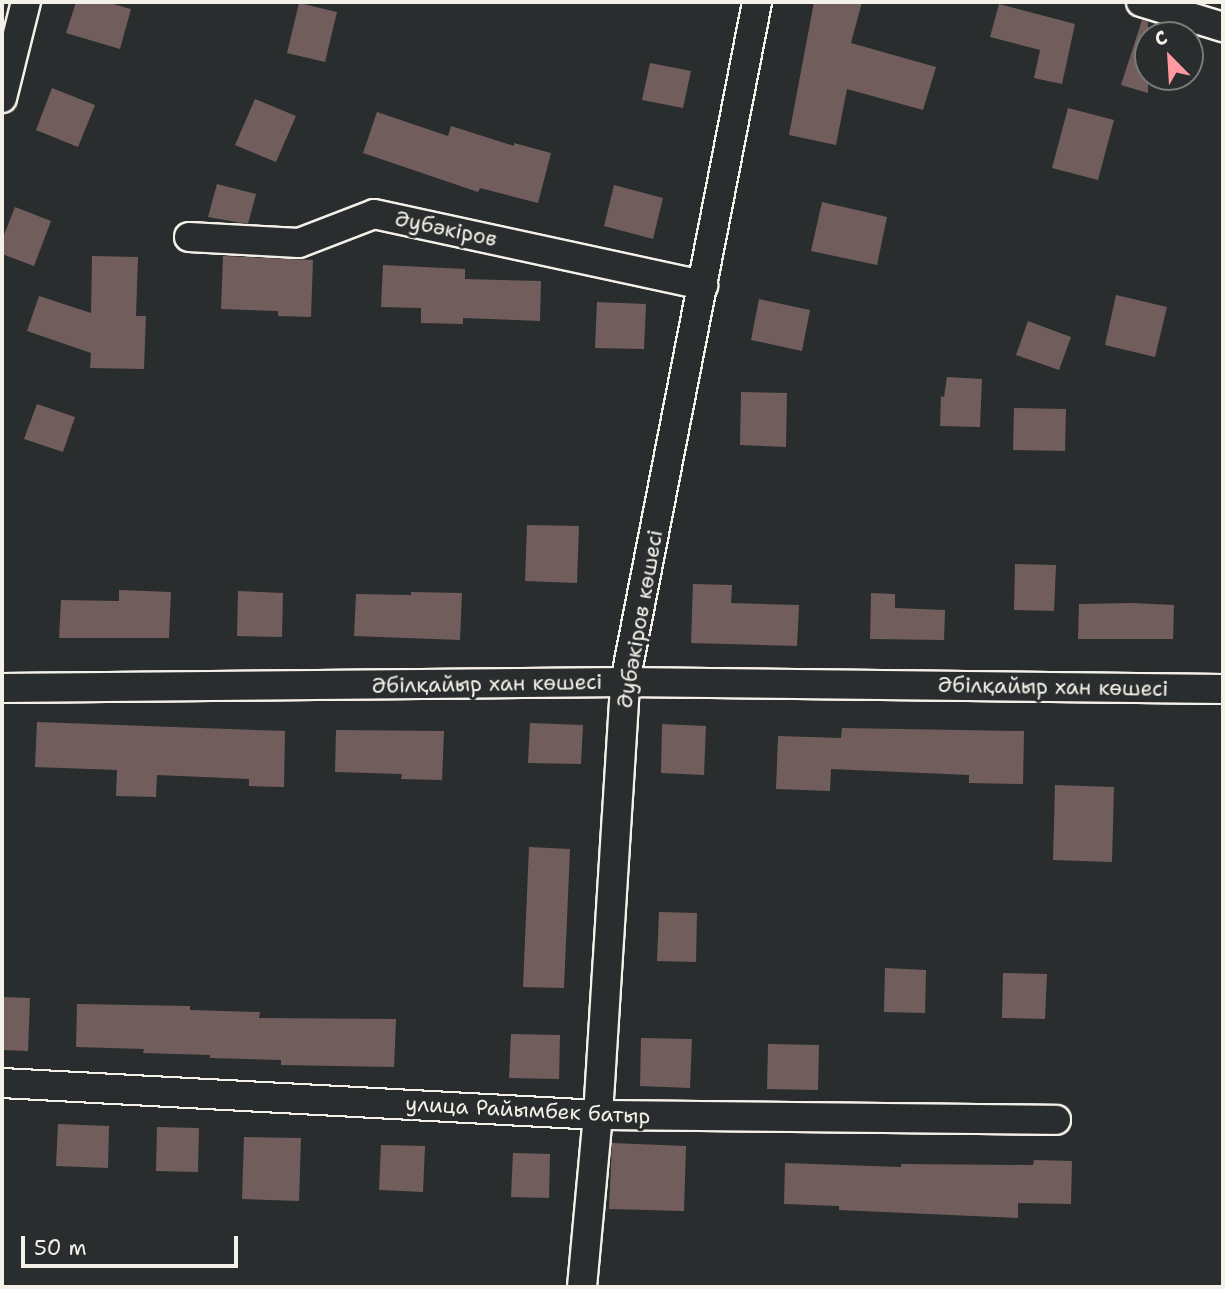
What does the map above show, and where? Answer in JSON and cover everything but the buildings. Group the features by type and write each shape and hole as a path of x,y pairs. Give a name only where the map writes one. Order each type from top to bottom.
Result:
{"street":[{"path":"2,98 26,2"},
{"name":"Әубәкіров көшесі","path":"582,1287 598,1115 625,682 757,2"},
{"path":"1141,2 1223,27"},
{"name":"Әубәкіров","path":"189,237 299,243 374,214 703,285"},
{"name":"Әбілқайыр хан көшесі","path":"2,688 625,682 1223,689"},
{"name":"улица Райымбек батыр","path":"2,1083 598,1115 1056,1121"}]}
